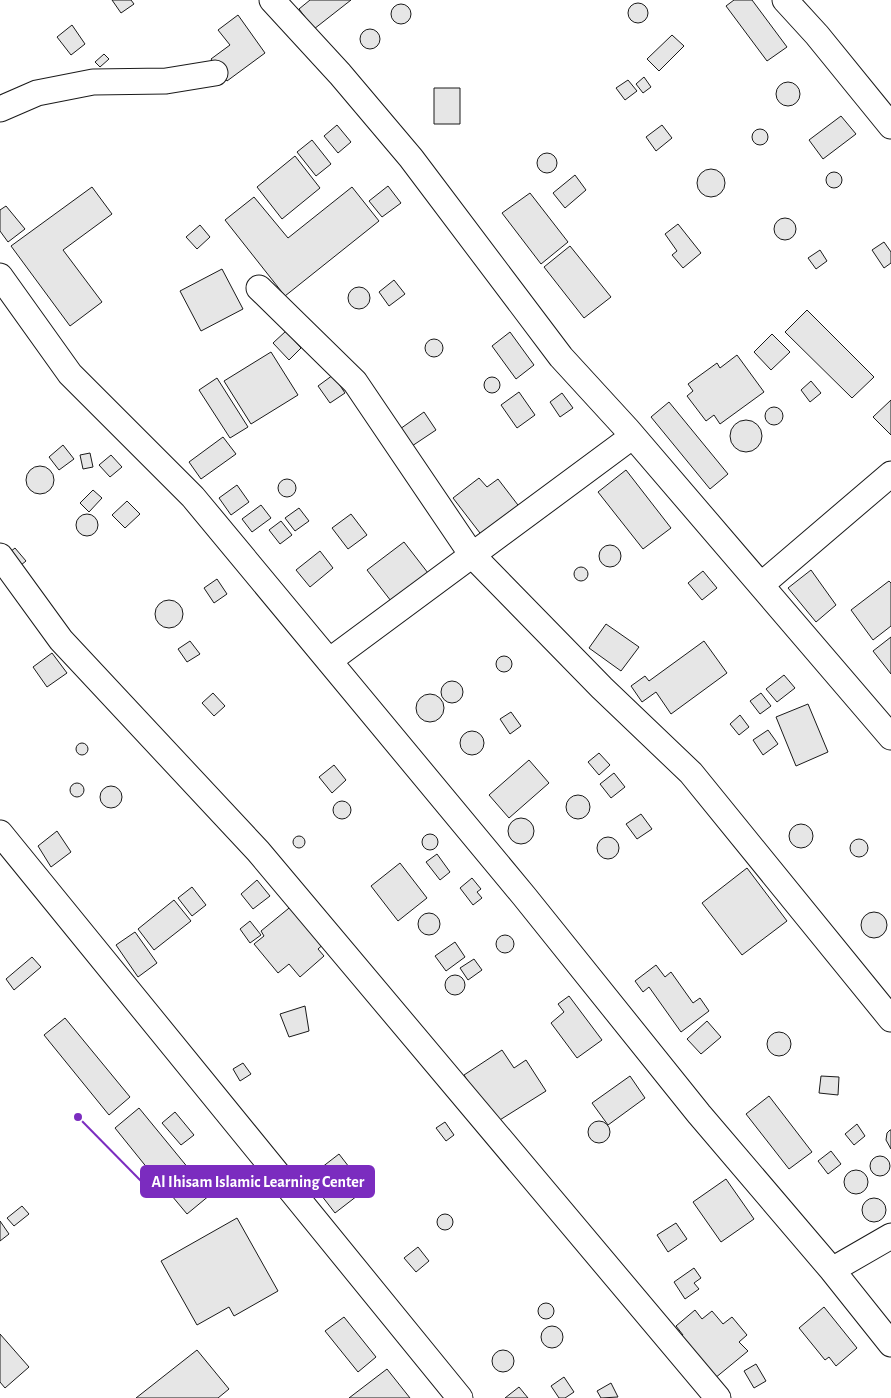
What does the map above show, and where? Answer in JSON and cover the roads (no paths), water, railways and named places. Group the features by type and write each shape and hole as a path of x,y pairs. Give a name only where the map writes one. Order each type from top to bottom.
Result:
{"street":[{"path":"272,0 340,74 411,158 561,357 632,436 891,737"},
{"path":"785,0 817,35 891,126"},
{"path":"0,108 37,93 93,82 166,81 215,73"},
{"path":"0,276 70,374 193,497 524,896 699,1114 832,1270 891,1344"},
{"path":"259,288 355,382 472,555 602,688 691,773 891,1019"},
{"path":"329,661 632,436"},
{"path":"761,585 891,474"},
{"path":"0,556 61,640 258,851 718,1398"},
{"path":"0,833 460,1398"},
{"path":"832,1270 891,1236"}],"place":[{"name":"Al Ihisam Islamic Learning Center","path":"78,1117"}]}
